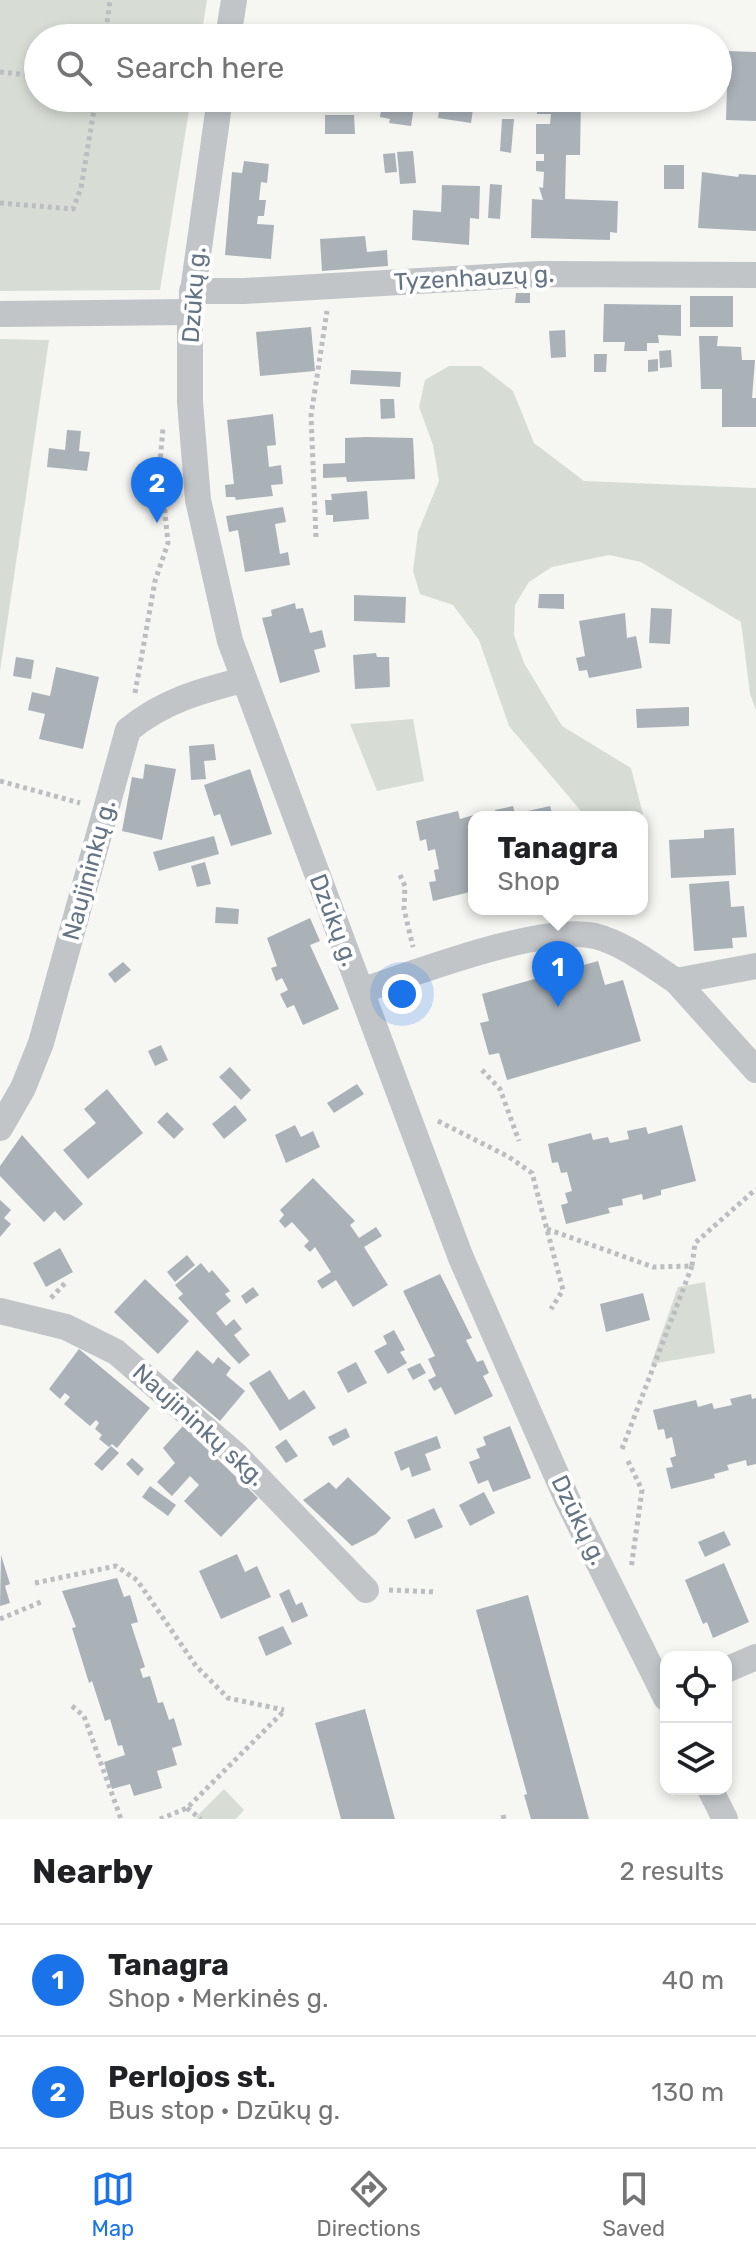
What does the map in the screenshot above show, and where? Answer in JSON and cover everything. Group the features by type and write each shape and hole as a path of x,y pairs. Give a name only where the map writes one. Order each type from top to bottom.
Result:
{"street":[{"path":"230,24 234,0"},
{"name":"Dzūkų g.","path":"218,112 191,301 190,402 198,500 220,599 243,680 461,1258 567,1499 660,1685"},
{"name":"Tyzenhauzų g.","path":"0,314 191,301 331,286 540,274 756,275"},
{"path":"128,730 152,710 191,693 243,680"},
{"name":"Naujininkų g.","path":"0,1128 23,1088 41,1043 128,730"},
{"path":"361,991 528,941 569,934 594,936 624,947 676,981 756,1070"},
{"path":"676,981 756,966"},
{"name":"Naujininkų skg.","path":"0,1311 66,1327 116,1352 235,1454 366,1590"},
{"path":"732,1667 756,1657"},
{"path":"713,1795 725,1819"}],"path":[{"path":"107,24 110,0"},
{"path":"0,72 24,75"},
{"path":"0,203 73,209 81,188 94,112"},
{"path":"316,537 311,416 331,286"},
{"path":"128,730 155,581 168,543 160,462 164,424"},
{"path":"0,781 104,809"},
{"path":"400,875 405,886 404,909 420,972"},
{"path":"482,1070 500,1089 519,1141"},
{"path":"409,1120 437,1121 509,1157 532,1173 563,1290 551,1309"},
{"path":"622,1449 692,1266 695,1243 756,1189"},
{"path":"547,1229 653,1267 692,1266"},
{"path":"613,1591 631,1571 642,1490 628,1461"},
{"path":"35,1583 116,1566 137,1580 196,1666 228,1698 284,1710 187,1808 160,1819"},
{"path":"366,1590 436,1592"},
{"path":"0,1619 41,1602"},
{"path":"72,1706 84,1716 121,1819"},
{"path":"187,1808 201,1819"}],"shaded area":[{"path":"0,0 207,0 203,24 24,24 24,112 189,112 160,290 0,291"},
{"path":"0,339 49,340 0,671"},
{"path":"449,366 481,366 513,391 534,443 584,481 756,488 756,710 750,694 741,622 641,562 609,555 552,567 529,582 515,605 514,635 524,663 562,726 631,768 642,811 581,811 509,726 479,640 453,605 420,594 413,571 418,532 439,481 433,445 419,407 425,380"},
{"path":"413,719 424,781 377,791 350,724"},
{"path":"705,1282 715,1353 651,1364 678,1287"},
{"path":"224,1789 244,1810 236,1819 198,1819 196,1817"}],"building":[{"path":"732,51 756,52 756,121 726,120 726,112 732,112"},
{"path":"381,112 413,112 411,126 389,123 390,119 380,117"},
{"path":"439,112 473,112 471,123 438,118"},
{"path":"581,112 580,155 566,155 565,199 618,201 617,233 610,232 610,240 531,238 532,199 543,200 539,187 543,188 544,172 536,171 536,161 544,161 544,154 536,154 536,124 550,124 551,114 537,114"},
{"path":"325,115 354,115 355,134 325,134"},
{"path":"502,119 514,119 511,153 500,151"},
{"path":"413,151 416,183 400,184 397,152"},
{"path":"395,153 397,172 385,173 383,154"},
{"path":"244,161 269,164 267,183 261,182 259,200 266,200 264,216 258,216 257,224 274,225 271,259 225,255 232,172 242,173"},
{"path":"664,165 684,165 684,189 664,189"},
{"path":"702,172 738,177 739,174 756,175 756,231 698,228"},
{"path":"490,184 502,185 500,219 488,218"},
{"path":"442,185 480,186 479,219 470,218 469,245 412,240 413,210 441,212"},
{"path":"365,236 367,252 387,250 388,266 322,271 320,239"},
{"path":"516,293 530,293 530,303 515,303"},
{"path":"690,296 733,296 733,327 690,327"},
{"path":"604,304 681,305 681,336 658,335 659,343 647,343 647,351 624,351 625,342 603,342"},
{"path":"311,327 315,371 260,376 256,332"},
{"path":"565,330 566,357 551,358 549,331"},
{"path":"699,336 718,336 717,346 741,347 742,360 755,360 752,398 756,398 756,427 722,427 722,389 701,389"},
{"path":"671,350 672,367 660,368 659,351"},
{"path":"594,354 607,354 606,372 594,372"},
{"path":"658,359 658,371 648,372 648,360"},
{"path":"351,370 401,372 400,387 350,384"},
{"path":"380,399 394,399 395,418 381,419"},
{"path":"273,414 276,445 267,446 269,467 281,465 283,484 271,485 273,496 236,500 235,497 226,497 225,485 234,484 227,420"},
{"path":"67,430 81,431 79,451 90,452 87,471 47,467 49,448 65,450"},
{"path":"345,438 413,438 415,479 347,482 346,477 323,478 323,464 345,463"},
{"path":"367,491 369,519 333,522 333,515 326,515 325,500 332,500 331,494"},
{"path":"283,507 286,522 275,524 280,554 288,552 290,565 245,572 238,530 229,532 226,516"},
{"path":"539,594 564,594 564,609 538,608"},
{"path":"354,595 406,597 405,623 354,621"},
{"path":"295,603 296,609 303,608 310,633 322,630 326,647 314,650 320,672 280,683 262,618 272,616 271,610"},
{"path":"651,608 672,609 670,644 649,643"},
{"path":"625,613 627,638 636,636 642,668 589,678 587,670 579,671 576,658 585,656 579,621"},
{"path":"376,653 377,657 389,657 390,687 355,689 353,655"},
{"path":"16,657 34,660 31,679 13,676"},
{"path":"56,667 99,677 83,749 39,739 45,714 28,710 32,692 50,696"},
{"path":"689,707 689,726 637,728 636,709"},
{"path":"214,744 216,760 204,761 206,779 191,780 189,746"},
{"path":"145,764 176,769 162,840 122,831 132,777 143,779"},
{"path":"250,769 272,834 231,846 220,814 214,816 204,785"},
{"path":"513,806 514,811 495,811"},
{"path":"550,806 551,811 528,811"},
{"path":"458,811 460,819 468,817 468,892 433,901 429,882 436,881 434,870 439,869 435,849 428,851 426,839 420,841 416,821"},
{"path":"734,828 736,875 671,878 669,840 704,838 704,830"},
{"path":"214,836 219,854 159,871 153,852"},
{"path":"205,862 211,884 197,887 191,866"},
{"path":"729,881 731,907 744,906 747,937 732,938 733,948 694,951 689,884"},
{"path":"216,907 239,909 238,924 215,923"},
{"path":"310,918 320,941 310,945 339,1009 303,1025 294,1005 287,1008 280,994 288,990 282,978 276,981 271,968 277,966 267,938"},
{"path":"598,961 605,985 623,980 641,1041 507,1080 499,1053 489,1055 480,1023 489,1021 482,994"},
{"path":"123,962 131,970 115,983 108,974"},
{"path":"161,1045 168,1060 155,1066 148,1051"},
{"path":"230,1067 251,1090 241,1100 219,1077"},
{"path":"357,1084 364,1094 334,1113 327,1103"},
{"path":"107,1089 143,1133 88,1179 63,1150 96,1123 84,1109"},
{"path":"235,1105 247,1120 224,1139 212,1124"},
{"path":"167,1112 184,1129 174,1139 157,1122"},
{"path":"295,1125 301,1137 313,1131 320,1147 286,1163 275,1135"},
{"path":"682,1125 696,1181 661,1190 661,1195 643,1200 642,1194 622,1199 623,1205 608,1208 610,1213 566,1224 561,1205 568,1203 565,1193 572,1191 567,1172 561,1173 558,1162 552,1163 548,1144 591,1133 593,1140 608,1137 610,1143 629,1139 627,1131 646,1127 648,1134"},
{"path":"22,1135 83,1204 64,1221 55,1211 44,1222 0,1176 0,1166"},
{"path":"313,1178 355,1221 350,1225 359,1238 376,1227 382,1236 364,1247 388,1285 353,1307 336,1280 322,1289 317,1281 331,1272 315,1247 310,1252 304,1246 309,1241 292,1222 285,1228 279,1221 284,1215 280,1210"},
{"path":"0,1200 11,1210 4,1218 11,1224 0,1237"},
{"path":"60,1248 73,1272 46,1287 33,1263"},
{"path":"187,1255 195,1265 175,1282 167,1272"},
{"path":"201,1263 209,1273 212,1270 230,1291 225,1294 231,1301 216,1313 226,1326 234,1319 242,1329 234,1335 250,1355 239,1364 178,1298 183,1294 175,1285"},
{"path":"440,1274 472,1338 466,1340 477,1362 483,1360 489,1373 483,1376 493,1396 455,1415 441,1387 434,1391 428,1380 436,1376 428,1359 435,1356 403,1291"},
{"path":"145,1279 189,1321 158,1354 114,1312"},
{"path":"253,1287 259,1295 246,1304 241,1296"},
{"path":"643,1293 650,1320 606,1332 600,1304"},
{"path":"394,1330 405,1350 400,1352 407,1363 388,1374 374,1351 387,1344 383,1336"},
{"path":"79,1349 150,1408 117,1448 112,1444 109,1447 99,1439 102,1435 95,1429 99,1423 96,1420 90,1426 64,1404 70,1397 65,1393 60,1399 49,1389"},
{"path":"197,1350 213,1364 218,1357 231,1368 226,1375 245,1391 220,1421 172,1380"},
{"path":"356,1362 367,1383 348,1393 337,1372"},
{"path":"420,1363 426,1373 413,1380 407,1369"},
{"path":"270,1370 289,1400 304,1390 316,1408 280,1431 249,1383"},
{"path":"751,1394 752,1399 756,1398 756,1464 747,1466 746,1460 727,1465 729,1470 714,1474 715,1478 671,1489 666,1468 673,1467 670,1458 676,1456 672,1437 666,1439 664,1429 658,1430 653,1410 696,1400 698,1407 712,1403 714,1409 732,1405 730,1399"},
{"path":"183,1426 258,1498 221,1537 184,1501 199,1485 190,1476 172,1496 157,1482 175,1463 163,1448"},
{"path":"510,1426 531,1478 493,1492 488,1480 478,1484 469,1462 480,1458 476,1449 486,1445 483,1437"},
{"path":"346,1428 350,1437 333,1446 328,1437"},
{"path":"437,1436 441,1448 425,1454 431,1470 412,1477 409,1467 401,1471 394,1452"},
{"path":"286,1439 298,1456 286,1463 275,1447"},
{"path":"111,1446 119,1453 102,1471 94,1464"},
{"path":"132,1458 144,1469 138,1476 126,1464"},
{"path":"348,1477 391,1518 376,1534 352,1546 303,1500 329,1482 336,1489"},
{"path":"150,1486 176,1505 168,1516 142,1497"},
{"path":"484,1492 495,1513 470,1526 459,1505"},
{"path":"434,1508 443,1527 415,1539 407,1520"},
{"path":"724,1531 731,1545 705,1557 698,1542"},
{"path":"237,1554 245,1572 257,1566 271,1597 221,1619 199,1571"},
{"path":"1,1555 10,1584 5,1586 10,1603 0,1606"},
{"path":"724,1563 749,1622 713,1638 707,1622 703,1624 685,1580"},
{"path":"117,1578 124,1597 130,1595 138,1622 131,1624 145,1667 140,1669 143,1678 150,1676 158,1703 163,1702 169,1720 174,1718 182,1745 172,1748 177,1765 157,1771 162,1788 134,1796 130,1784 112,1789 104,1762 125,1755 122,1745 118,1746 110,1719 105,1721 92,1681 89,1683 72,1628 76,1627 62,1591"},
{"path":"289,1589 296,1605 302,1602 308,1616 292,1623 279,1594"},
{"path":"528,1595 589,1819 531,1819 524,1795 527,1794 476,1610"},
{"path":"283,1626 292,1644 266,1656 258,1637"},
{"path":"365,1709 395,1819 341,1819 315,1723"}],"place":[{"name":"Perlojos st.","path":"157,523"},
{"name":"Tanagra","path":"558,1007"}]}
